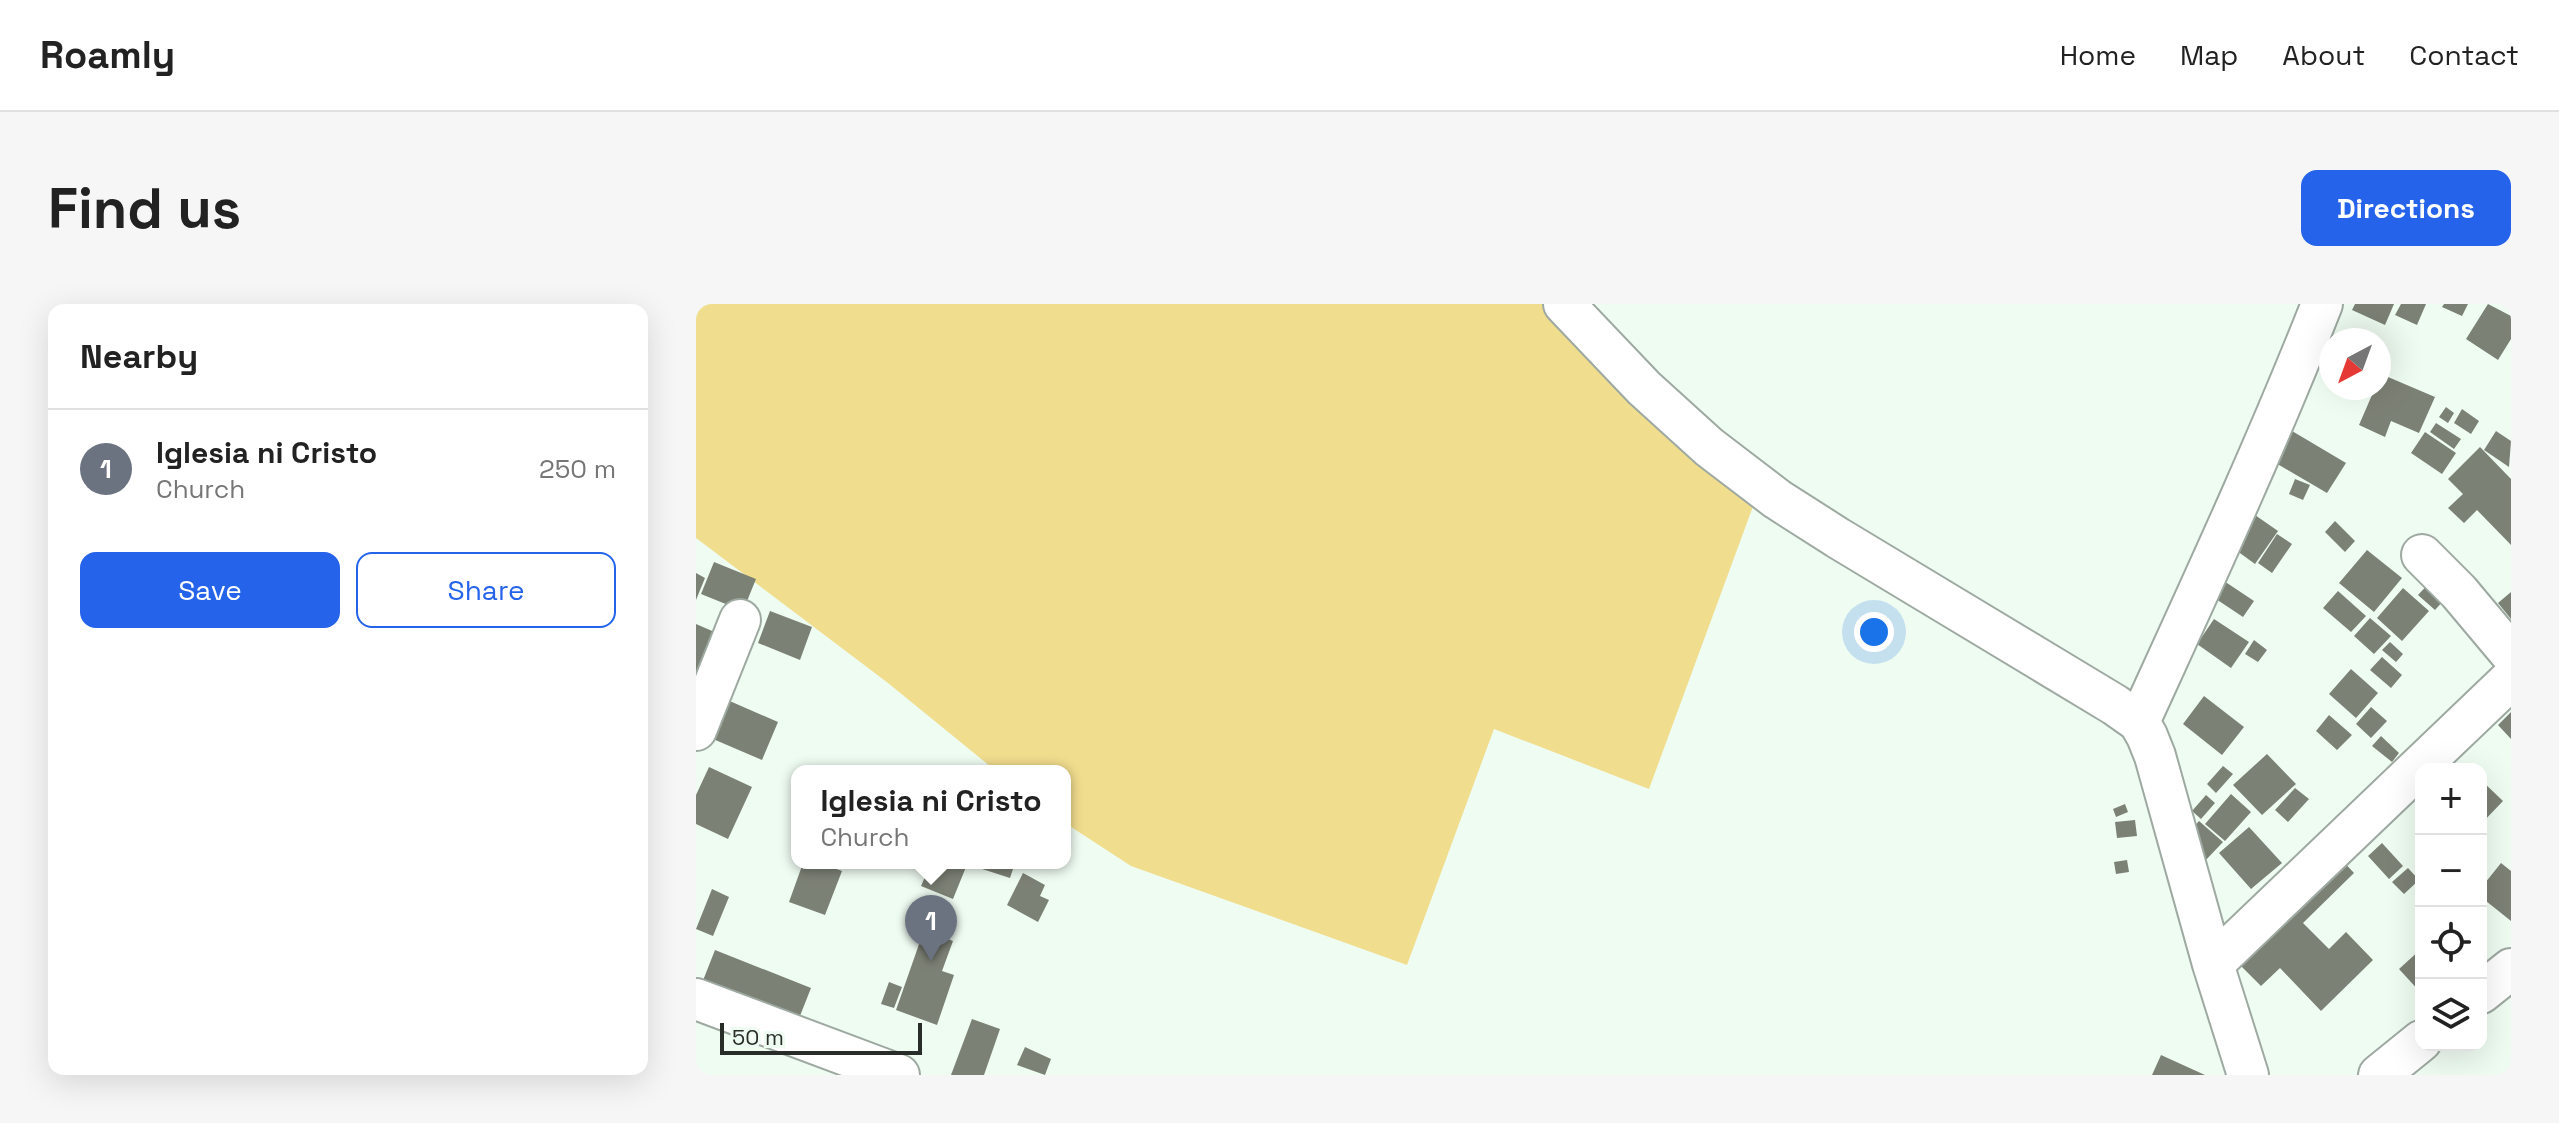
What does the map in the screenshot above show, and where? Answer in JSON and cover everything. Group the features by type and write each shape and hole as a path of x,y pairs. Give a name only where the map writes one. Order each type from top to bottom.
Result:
{"street":[{"path":"2139,722 2223,539 2322,304"},
{"path":"1579,311 1644,388 1709,447 1777,499 2065,673 2139,722 2155,756 2213,964 2248,1075"},
{"path":"2422,555 2459,592 2511,654"},
{"path":"696,730 740,620"},
{"path":"2213,964 2511,679"},
{"path":"2487,988 2511,969"},
{"path":"696,999 899,1075"},
{"path":"2379,1075 2415,1046"}],"shaded area":[{"path":"696,304 1544,304 1623,386 1755,501 1649,789 1494,729 1407,965 1131,866 1071,827 1071,765 989,765 888,683 696,538"}],"building":[{"path":"2355,304 2394,304 2385,325 2352,310"},
{"path":"2401,304 2426,304 2417,325 2395,315"},
{"path":"2444,304 2468,304 2462,316 2442,307"},
{"path":"2488,304 2511,316 2511,339 2498,360 2466,339"},
{"path":"2391,378 2435,397 2419,433 2391,421 2385,437 2359,425 2370,400 2391,400"},
{"path":"2446,407 2454,413 2448,423 2439,417"},
{"path":"2462,409 2479,421 2471,434 2454,423"},
{"path":"2436,423 2461,439 2454,449 2430,432"},
{"path":"2287,428 2346,463 2327,493 2269,459"},
{"path":"2496,431 2511,441 2509,467 2484,450"},
{"path":"2425,432 2456,453 2442,474 2411,453"},
{"path":"2480,447 2511,479 2511,545 2477,510 2464,523 2448,508 2463,494 2448,479"},
{"path":"2295,479 2310,485 2303,500 2289,494"},
{"path":"2255,515 2278,531 2255,564 2233,548"},
{"path":"2335,521 2355,541 2345,552 2325,532"},
{"path":"2277,534 2292,544 2272,573 2258,563"},
{"path":"2367,550 2402,578 2374,612 2339,583"},
{"path":"714,562 756,579 743,611 701,594"},
{"path":"696,573 705,578 696,600"},
{"path":"2435,577 2451,592 2435,610 2418,595"},
{"path":"2224,581 2254,601 2243,617 2213,597"},
{"path":"2403,588 2429,611 2402,641 2377,618"},
{"path":"2338,591 2366,616 2351,632 2323,608"},
{"path":"2511,592 2511,619 2498,603"},
{"path":"770,611 812,627 800,660 758,643"},
{"path":"2370,618 2391,636 2374,654 2354,636"},
{"path":"2214,619 2249,642 2231,668 2197,644"},
{"path":"696,624 726,637 696,706"},
{"path":"2254,640 2267,650 2258,662 2245,654"},
{"path":"2390,642 2403,654 2396,662 2382,650"},
{"path":"2382,657 2402,675 2391,688 2370,670"},
{"path":"2351,669 2378,693 2356,718 2329,694"},
{"path":"716,695 778,722 762,760 699,733"},
{"path":"2204,696 2244,727 2222,755 2183,724"},
{"path":"2371,707 2387,721 2371,738 2356,724"},
{"path":"2511,712 2511,739 2498,725"},
{"path":"2329,715 2352,735 2337,750 2316,731"},
{"path":"2381,736 2399,753 2392,762 2372,746"},
{"path":"2267,754 2296,784 2262,815 2233,785"},
{"path":"2223,766 2233,774 2216,793 2207,784"},
{"path":"709,767 752,787 728,839 696,824 696,795"},
{"path":"2487,786 2503,801 2487,818"},
{"path":"2295,788 2309,799 2288,822 2275,810"},
{"path":"2231,794 2251,812 2225,841 2205,824"},
{"path":"2206,795 2215,803 2201,819 2192,811"},
{"path":"2125,804 2128,812 2116,817 2113,809"},
{"path":"2135,820 2137,836 2117,838 2115,822"},
{"path":"2199,821 2223,842 2204,862 2181,841"},
{"path":"2249,827 2282,863 2251,889 2219,853"},
{"path":"2382,843 2403,866 2389,879 2368,856"},
{"path":"2341,859 2354,873 2303,923 2329,949 2346,932 2373,960 2321,1011 2280,968 2261,986 2237,962"},
{"path":"2127,860 2129,872 2116,874 2114,862"},
{"path":"2501,863 2511,871 2511,921 2487,902 2487,880"},
{"path":"2408,868 2415,876 2415,884 2404,894 2392,882"},
{"path":"801,869 842,871 825,915 789,902"},
{"path":"928,869 965,869 953,899 921,886"},
{"path":"982,869 1013,869 1010,878"},
{"path":"1023,873 1045,885 1040,896 1049,900 1038,922 1007,905"},
{"path":"712,889 729,897 713,936 696,929"},
{"path":"924,930 953,941 942,971 954,975 937,1025 896,1010"},
{"path":"715,950 811,988 798,1021 702,983"},
{"path":"2415,954 2415,986 2399,969"},
{"path":"889,982 902,987 894,1008 881,1004"},
{"path":"972,1019 1000,1029 984,1075 951,1075"},
{"path":"1025,1047 1051,1059 1045,1075 1017,1065"},
{"path":"2161,1055 2205,1075 2152,1075"}],"place":[{"name":"Iglesia ni Cristo","path":"931,961"}]}
